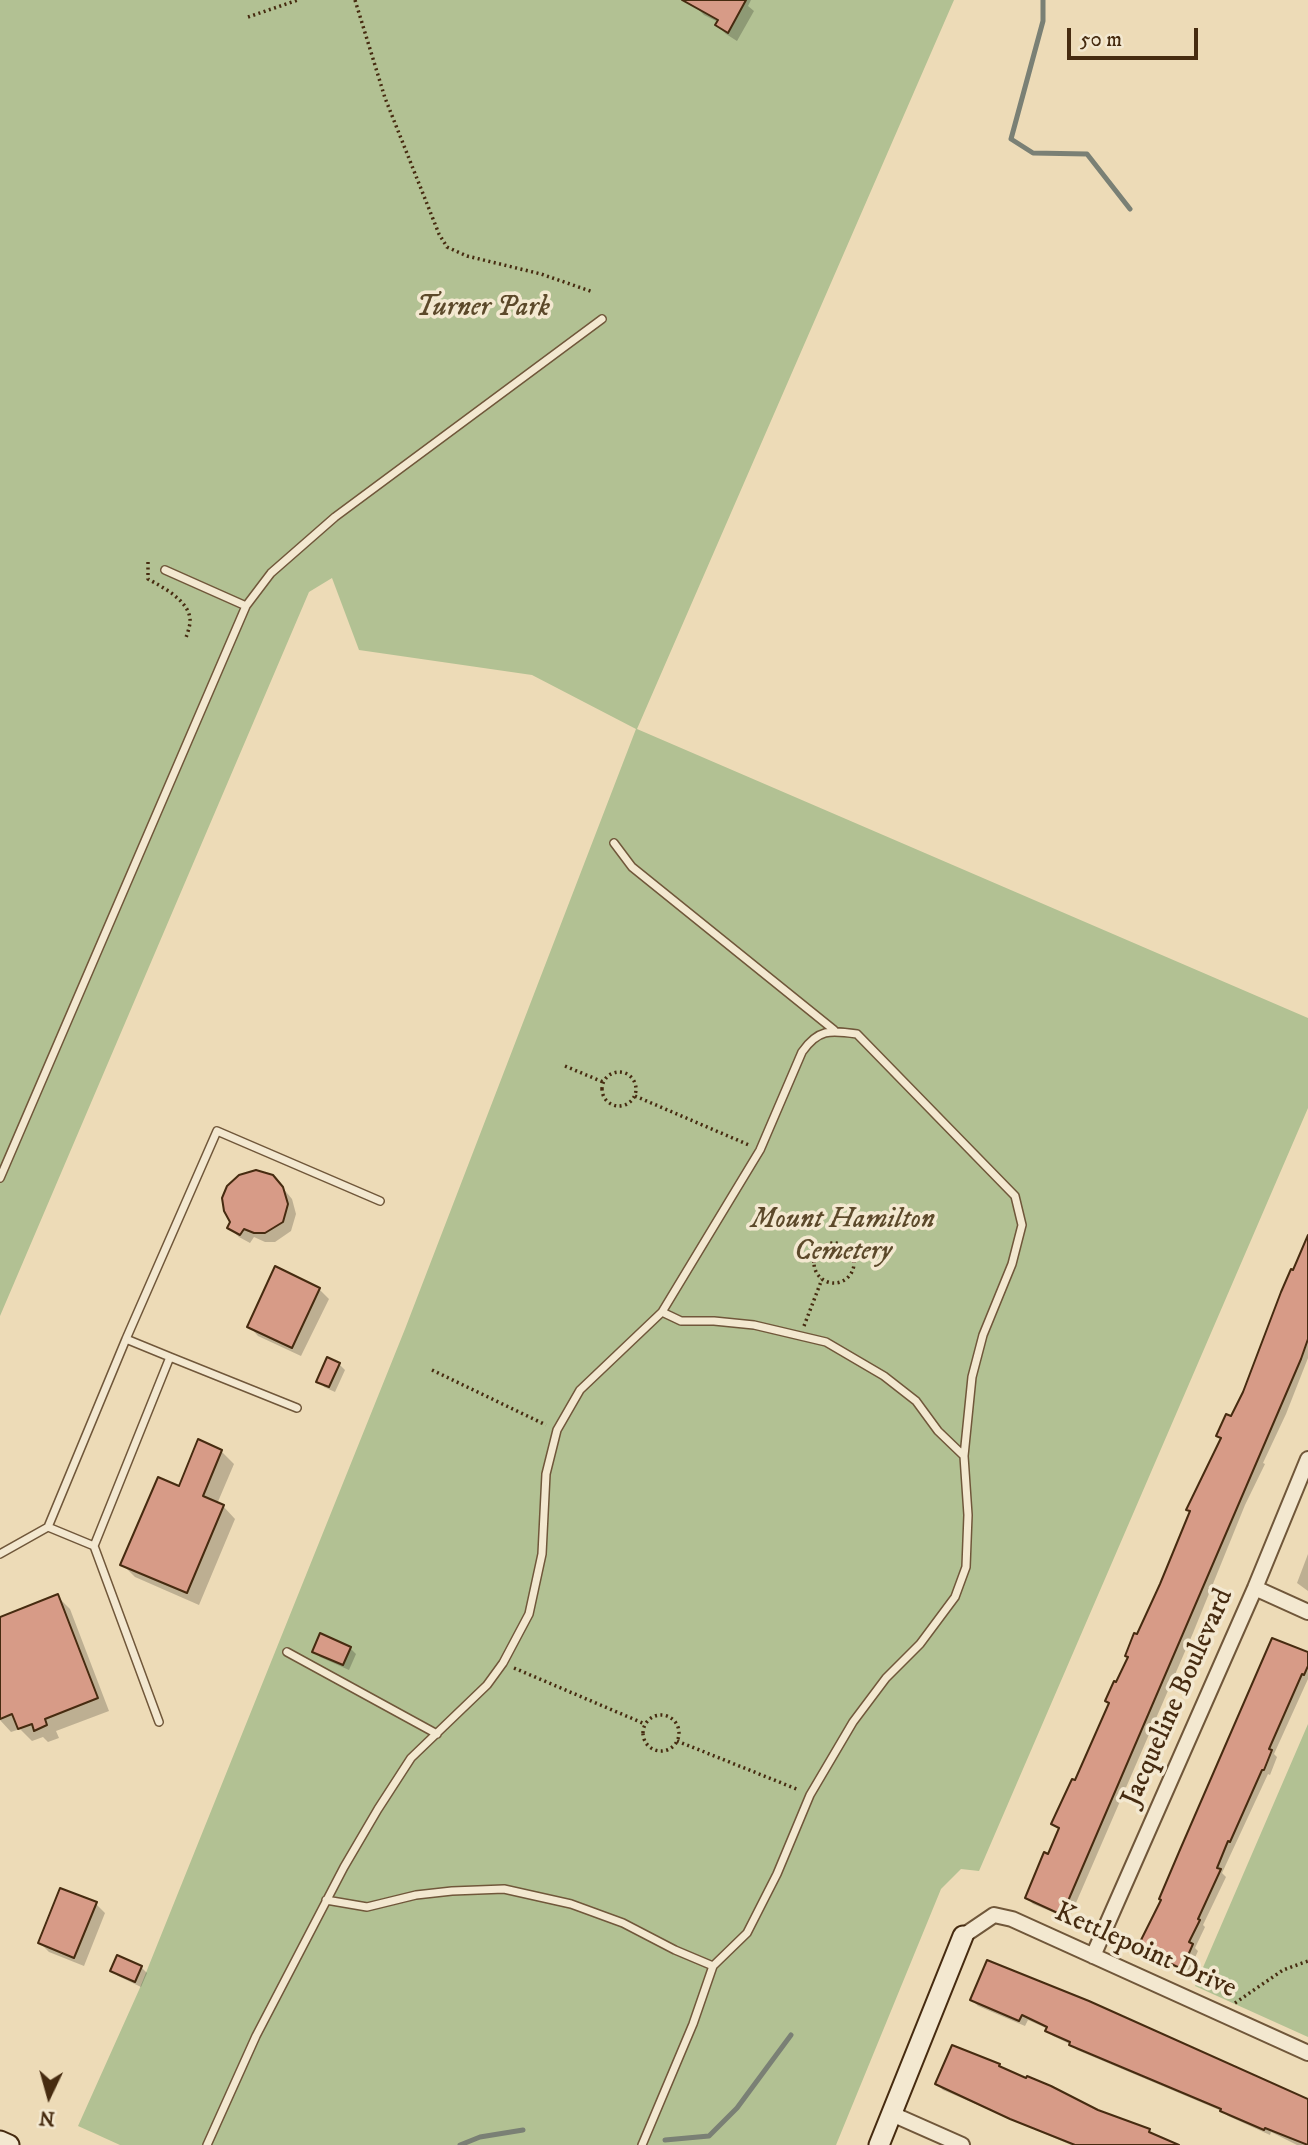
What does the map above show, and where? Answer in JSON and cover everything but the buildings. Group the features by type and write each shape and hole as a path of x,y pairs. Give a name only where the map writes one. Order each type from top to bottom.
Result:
{"street":[{"name":"Jacqueline Boulevard","path":"1093,1956 1255,1588 1308,1460"},
{"path":"1255,1588 1308,1612"},
{"name":"Kettlepoint Drive","path":"963,1936 994,1915 1012,1919 1308,2053"},
{"path":"879,2145 963,1936"},
{"path":"892,2113 962,2145"},
{"path":"0,2141 9,2145"}],"lane":[{"path":"0,1178 246,606 271,573 335,517 602,319"},
{"path":"165,570 246,606"},
{"path":"614,843 632,867 834,1030 857,1034 1015,1196 1022,1225 1012,1264 995,1301 972,1377 964,1456 968,1515 966,1567 955,1597 920,1644 886,1678 853,1721 810,1795 777,1874 747,1933 713,1966 694,2024 642,2145"},
{"path":"207,2145 256,2036 326,1900 371,1821 411,1758 487,1685 503,1663 529,1614 542,1554 546,1474 557,1430 580,1390 662,1312 760,1150 802,1052 812,1038 834,1030"},
{"path":"0,1554 48,1527 217,1131 380,1201"},
{"path":"662,1312 681,1321 754,1325 826,1342 884,1376 916,1401 939,1431 964,1456"},
{"path":"126,1339 297,1408"},
{"path":"159,1722 94,1546 170,1357"},
{"path":"48,1527 94,1546"},
{"path":"287,1652 437,1734"},
{"path":"326,1900 367,1907 416,1895 504,1889 572,1904 623,1923 713,1966"}],"path":[{"path":"248,18 298,0"},
{"path":"355,0 384,98 439,234 447,247 467,256 541,274 593,292"},
{"path":"148,562 148,579 166,589 183,604 191,620 186,640"},
{"path":"565,1066 603,1082"},
{"path":"623,1072 635,1084 635,1096 628,1104 612,1105 604,1098 603,1082 611,1074 623,1072"},
{"path":"635,1096 760,1150"},
{"path":"833,1243 846,1247 854,1263 850,1275 834,1283 822,1279 815,1268 816,1254 833,1243"},
{"path":"800,1335 822,1279"},
{"path":"432,1370 557,1430"},
{"path":"503,1663 645,1724"},
{"path":"654,1716 667,1716 677,1723 677,1741 669,1749 653,1749 648,1746 643,1735 645,1724 654,1716"},
{"path":"677,1741 810,1795"},
{"path":"1222,2012 1283,1970 1308,1961"}],"green space":[{"name":"Mount Hamilton Cemetery","path":"0,0 954,0 637,729 1308,1018 1308,1108 979,1871 961,1869 941,1889 836,2145 120,2145 78,2126 139,1990 405,1329 636,729 532,675 359,650 332,578 309,592 0,1316"},
{"path":"1308,1724 1308,2037 1195,1986"}],"waterway":[{"path":"1043,0 1043,21 1011,139 1033,153 1087,154 1130,209"},
{"path":"665,2140 709,2136 737,2108 791,2035"},
{"path":"460,2145 480,2137 523,2130"}],"park label":[{"name":"Turner Park","path":"483,309"}]}
